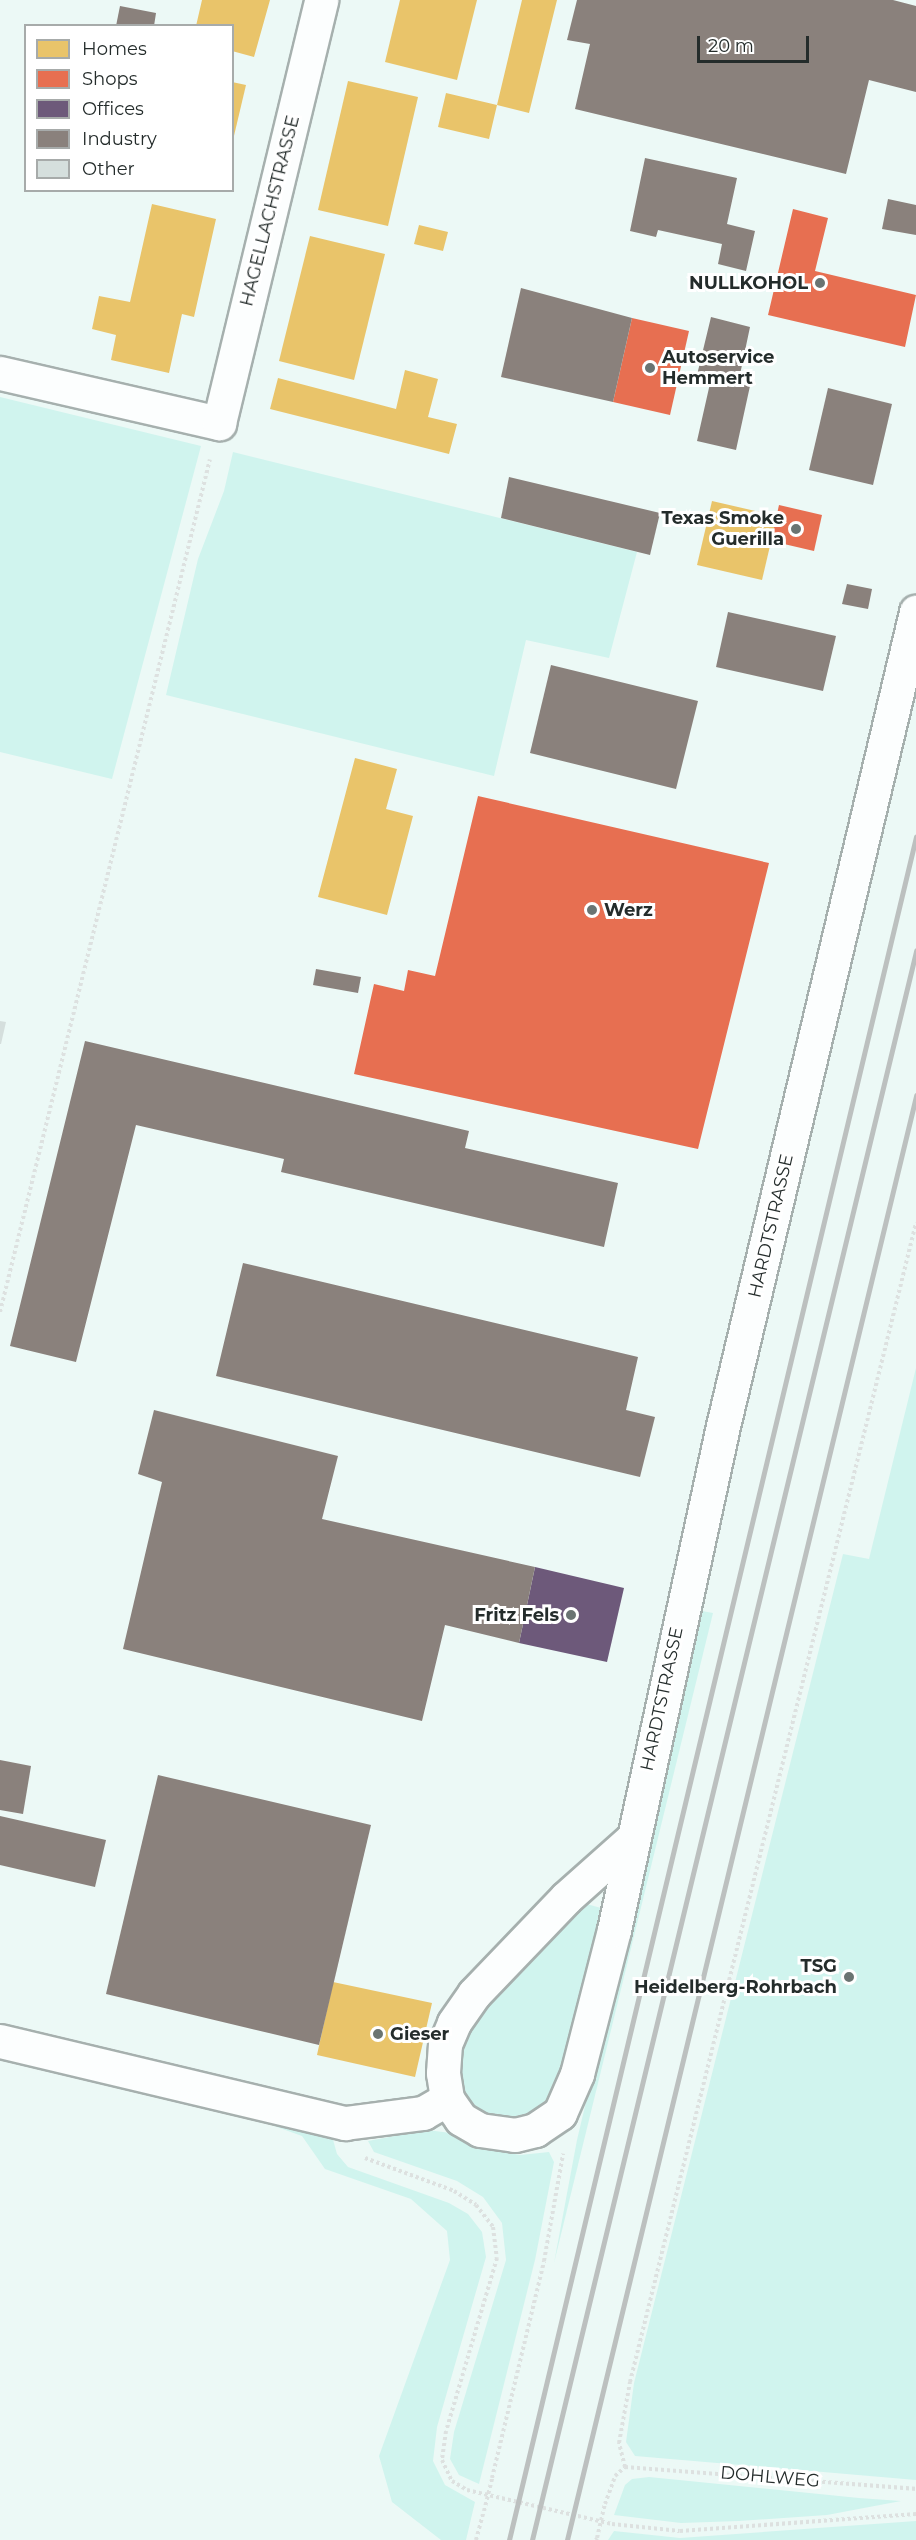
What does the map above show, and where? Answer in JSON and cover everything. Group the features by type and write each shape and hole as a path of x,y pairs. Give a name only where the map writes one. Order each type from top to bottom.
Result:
{"street":[{"name":"HAGELLACHSTRASSE","path":"219,423 321,0"},
{"path":"0,373 219,423"},
{"name":"HARDTSTRASSE","path":"560,2113 577,2074 614,1930 631,1840 723,1426 916,612"},
{"path":"560,2113 535,2130 515,2135 480,2130 461,2118 447,2099 443,2073 445,2044 453,2023 474,1994 566,1898 631,1840"},
{"path":"0,2041 345,2123 423,2113 447,2099"}],"path":[{"path":"0,1312 219,423"},
{"path":"597,2539 605,2504 615,2476 625,2467 619,2443 630,2382 916,1223"},
{"path":"477,2540 544,2261 563,2164 560,2113"},
{"path":"345,2123 355,2152 454,2191 476,2205 494,2227 497,2258 446,2431 442,2460 452,2481 467,2490 612,2524 680,2531 916,2514"},
{"name":"DOHLWEG","path":"625,2467 916,2489"}],"shaded area":[{"path":"0,397 201,446 112,779 0,752"},
{"path":"233,452 637,552 609,658 526,640 494,776 166,695 198,559 224,491"},
{"name":"TSG Heidelberg-Rohrbach","path":"916,1368 916,2480 635,2456 626,2442 634,2383 843,1554 869,1559"},
{"path":"702,1611 713,1613 554,2263 577,2140"},
{"path":"583,1903 601,1908 605,1919 561,2083 541,2106 522,2117 491,2115 471,2105 462,2089 456,2066 461,2046 473,2023"},
{"path":"227,2109 332,2136 337,2154 348,2167 449,2203 468,2214 482,2232 486,2257 437,2427 433,2461 445,2485 475,2502 466,2540 441,2540 392,2502 379,2456 450,2260 447,2231 411,2199 325,2169 302,2136"},
{"path":"427,2130 451,2133 470,2146 520,2155 549,2152 554,2162 535,2260 479,2484 459,2475 450,2459 454,2432 506,2260 502,2223 483,2197 457,2181 374,2152 368,2141"},
{"path":"649,2477 901,2501 827,2515 739,2521 681,2523 614,2515 625,2485 632,2479"},
{"path":"916,2521 916,2540 608,2540 614,2531 680,2538"}],"building: Homes":[{"path":"202,0 270,0 254,57 234,52 234,24 196,24"},
{"path":"400,0 477,0 457,80 385,62"},
{"path":"522,0 557,0 529,113 497,105"},
{"path":"348,81 418,97 388,226 318,210"},
{"path":"234,82 246,85 234,136"},
{"path":"446,93 497,105 489,139 438,127"},
{"path":"152,204 216,219 194,317 182,314 169,373 111,360 116,335 92,329 99,296 130,302"},
{"path":"419,225 448,232 443,251 414,244"},
{"path":"310,236 385,254 354,380 279,361"},
{"path":"405,370 438,379 428,417 457,424 449,454 270,409 278,378 396,409"},
{"path":"712,501 777,516 762,580 697,565"},
{"path":"355,758 397,769 386,809 413,816 387,915 318,897"},
{"path":"333,1982 432,2003 415,2077 317,2055"}],"building: Shops":[{"name":"NULLKOHOL","path":"793,209 828,218 815,271 916,295 905,347 768,315"},
{"path":"632,318 689,331 670,415 613,402"},
{"name":"Texas Smoke Guerilla","path":"779,505 822,515 814,551 771,541"},
{"path":"478,796 769,863 698,1149 354,1074 374,984 404,991 408,970 435,976"}],"building: Offices":[{"name":"Fritz Fels","path":"535,1567 624,1588 607,1662 519,1643"}],"building: Industry":[{"path":"577,0 893,0 916,6 916,92 869,80 846,174 575,109 590,44 567,40"},
{"path":"120,6 156,13 154,24 116,24"},
{"path":"645,158 737,178 727,224 755,231 746,271 718,264 722,244 658,230 656,237 630,231"},
{"path":"888,199 916,205 916,235 882,229"},
{"path":"521,288 632,318 613,402 501,377"},
{"path":"711,317 750,327 738,384 750,386 736,450 697,441 711,379 697,375"},
{"path":"828,388 892,404 873,485 809,470"},
{"path":"509,477 660,513 650,555 501,518"},
{"path":"847,584 872,589 868,609 842,604"},
{"path":"728,612 836,636 823,691 716,667"},
{"path":"551,665 698,701 676,789 530,753"},
{"path":"316,969 361,977 358,993 313,985"},
{"path":"85,1041 469,1131 465,1148 618,1183 604,1247 281,1172 284,1159 136,1125 76,1362 10,1346"},
{"path":"243,1263 638,1357 626,1410 655,1417 640,1477 216,1376"},
{"path":"154,1410 338,1456 322,1519 535,1567 519,1643 445,1625 422,1721 123,1649 162,1482 138,1474"},
{"path":"0,1760 31,1766 23,1814 0,1810"},
{"path":"158,1775 371,1825 319,2045 106,1994"},
{"path":"0,1816 106,1840 95,1887 0,1865"}],"building: Other":[{"path":"0,1021 6,1022 1,1044 0,1044"}],"railway":[{"path":"509,2540 916,837"},
{"path":"532,2540 916,951"},
{"path":"567,2540 916,1096"}],"place":[{"name":"NULLKOHOL","path":"820,283"},
{"name":"Autoservice Hemmert","path":"650,368"},
{"name":"Texas Smoke Guerilla","path":"796,529"},
{"name":"Werz","path":"592,910"},
{"name":"Fritz Fels","path":"571,1615"},
{"name":"TSG Heidelberg-Rohrbach","path":"849,1977"},
{"name":"Gieser","path":"378,2034"}]}
